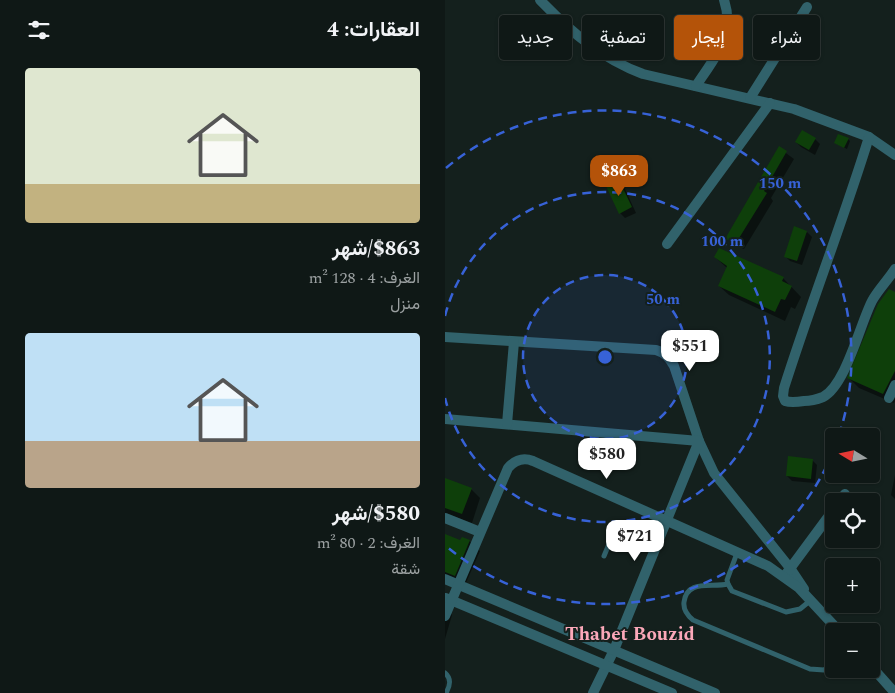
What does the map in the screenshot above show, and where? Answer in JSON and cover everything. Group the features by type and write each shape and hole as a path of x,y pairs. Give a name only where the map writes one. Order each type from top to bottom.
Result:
{"street":[{"path":"541,0 580,38 623,67 643,74 771,103 819,118 869,137 895,155"},
{"path":"696,86 723,46 729,18 724,0"},
{"path":"750,98 807,7"},
{"path":"667,244 771,103"},
{"path":"869,137 824,271 805,320 784,388 783,396 785,401 810,401 824,396 834,386 848,364 862,322 873,299 895,269"},
{"path":"445,337 656,350 664,353 670,358 674,366 709,465 787,572 832,623"},
{"path":"507,424 514,342"},
{"path":"889,398 895,385"},
{"path":"445,419 699,441"},
{"path":"593,693 614,650 665,520 699,441"},
{"path":"445,616 448,599 458,585 508,468 515,461 524,458 533,460 768,566 787,572"},
{"path":"445,518 480,532"},
{"path":"787,572 825,521"},
{"path":"445,579 715,693"},
{"path":"448,599 606,666 656,690 672,693"},
{"path":"878,678 885,689 895,693"}],"lane":[{"path":"604,556 612,537 619,531 628,532 656,543"},
{"path":"737,552 728,576 728,584 732,591 786,612 801,610 811,600"},
{"path":"728,584 694,587 687,593 684,601 687,614 693,620 814,671 825,669"},
{"path":"445,673 450,682 446,693"}],"building":[{"path":"802,130 816,138 809,150 795,142"},
{"path":"838,134 849,138 844,148 834,143"},
{"path":"779,146 787,151 764,191 767,193 736,243 725,239"},
{"path":"619,180 632,207 619,214 606,186"},
{"path":"794,226 807,231 797,261 784,257"},
{"path":"719,248 784,277 782,281 792,286 785,300 781,299 775,312 718,286 727,266 714,257"},
{"path":"889,289 895,292 895,371 883,394 847,378 878,304"},
{"path":"788,456 813,459 811,479 786,476"},
{"path":"445,478 472,488 462,514 445,508"},
{"path":"445,534 460,540 462,537 470,540 455,576 445,572"}],"district":[{"name":"Thabet Bouzid","path":"630,633"}]}
